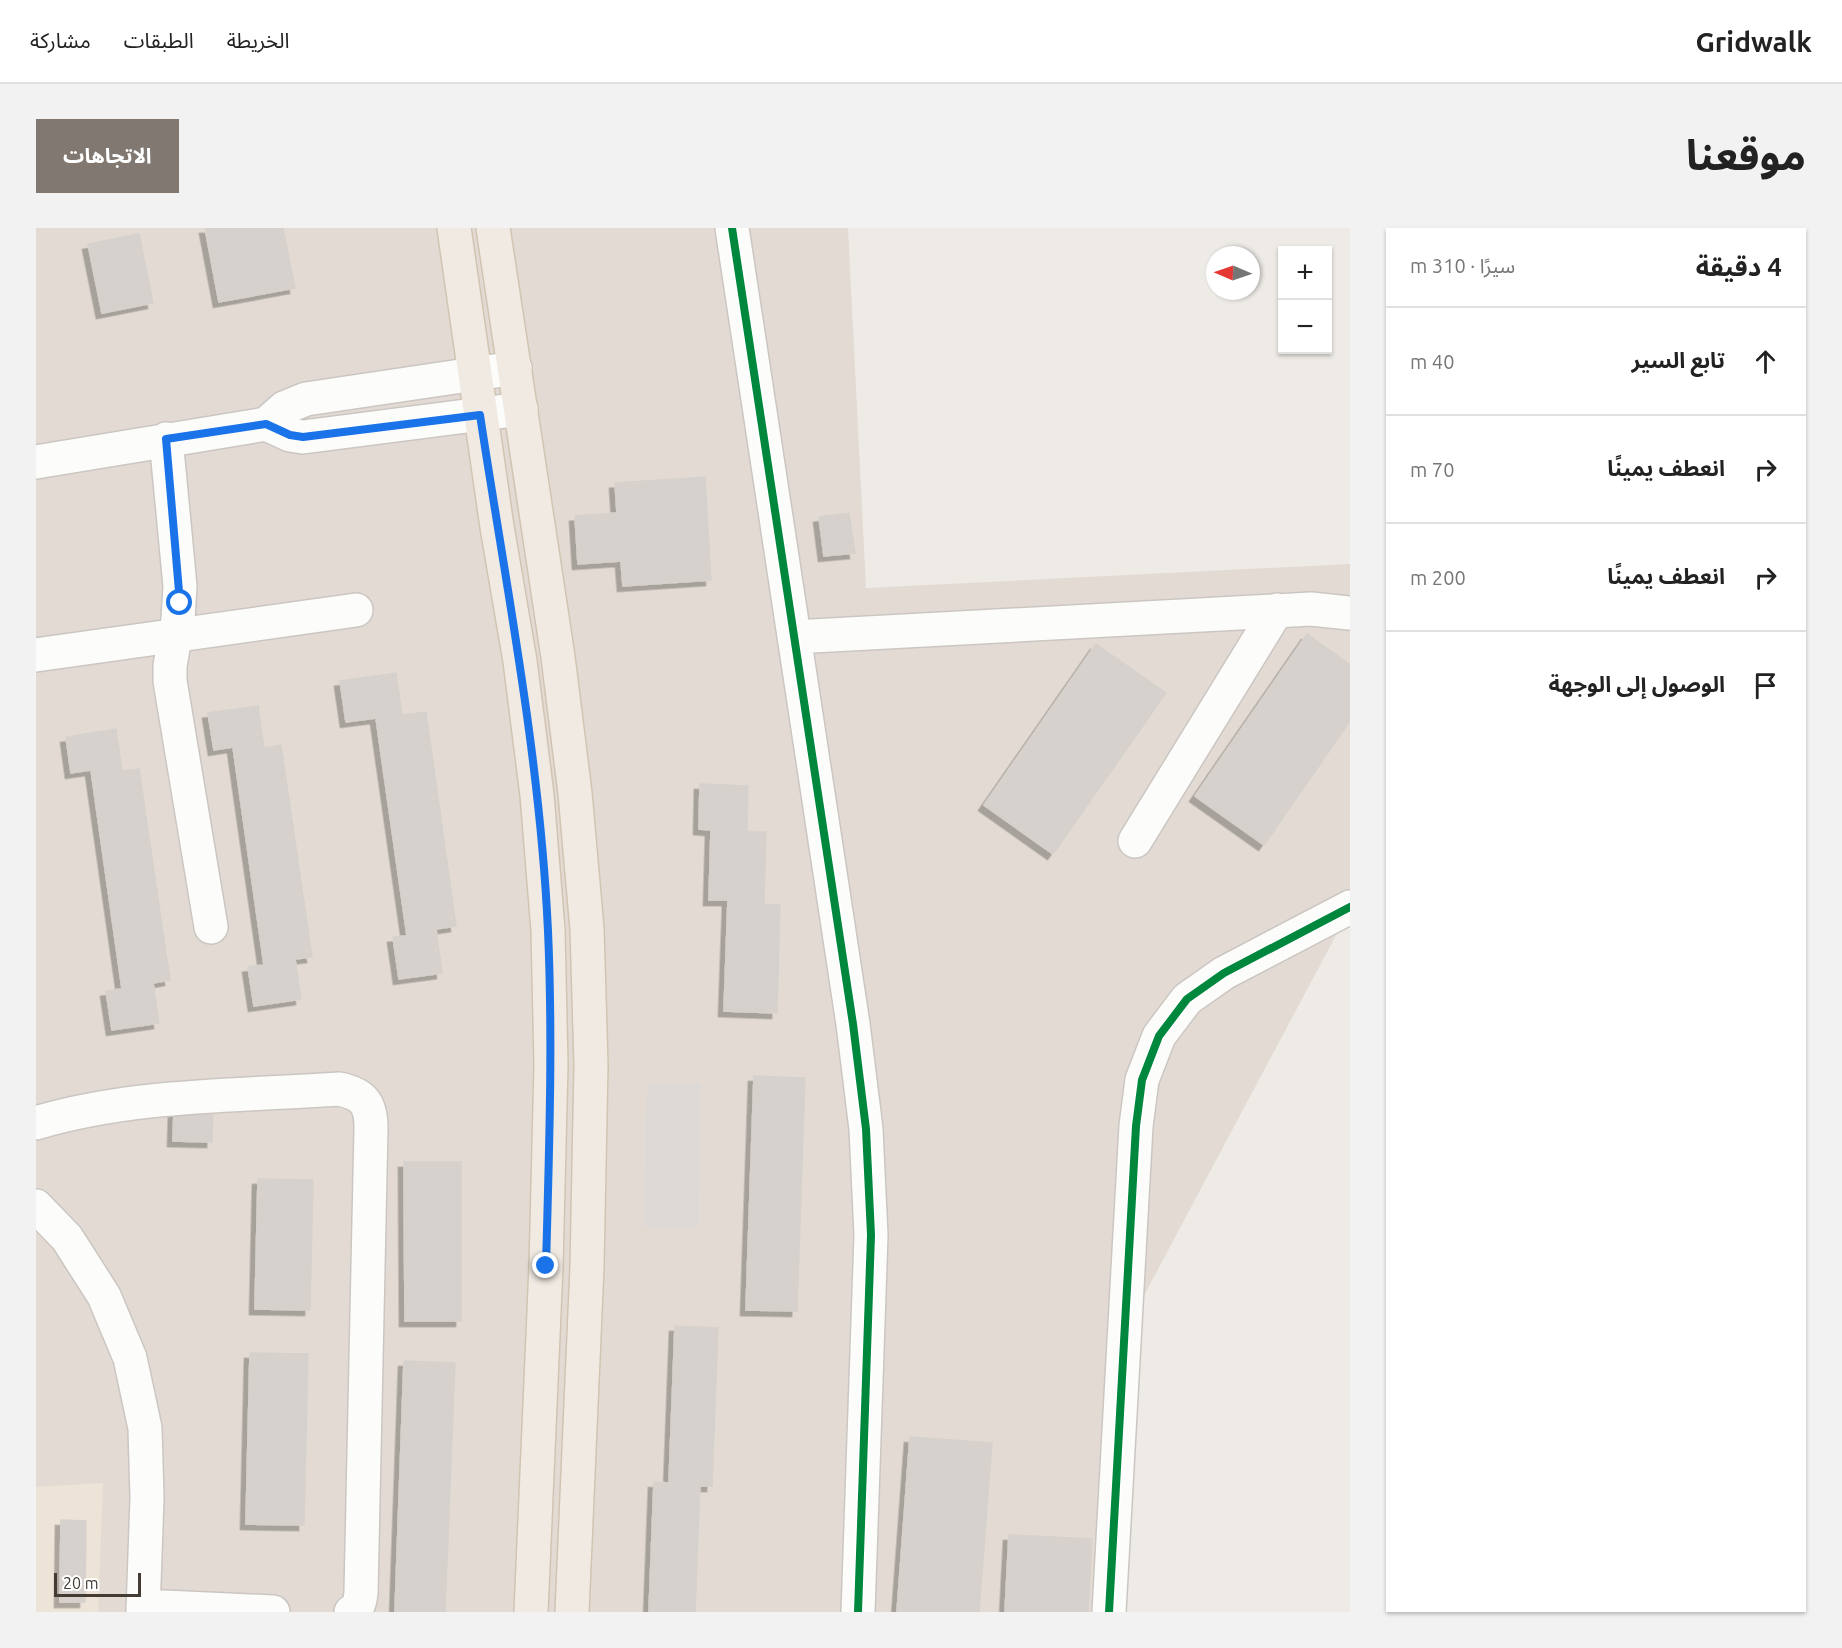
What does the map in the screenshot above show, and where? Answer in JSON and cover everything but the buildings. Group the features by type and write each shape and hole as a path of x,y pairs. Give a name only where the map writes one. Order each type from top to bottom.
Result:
{"main road":[{"path":"454,228 480,415 521,672 537,795 548,930 551,1065 546,1266 531,1612"},
{"path":"493,228 558,657 575,793 587,929 591,1065 587,1267 572,1612"}],"street":[{"path":"732,228 856,1045 869,1172 871,1235 858,1612"},
{"path":"36,462 266,424 284,408 306,399 514,368"},
{"path":"266,424 290,435 303,437 521,410"},
{"path":"166,439 180,586 170,681 211,927"},
{"path":"794,637 1277,610 1311,609 1350,613"},
{"path":"36,655 356,610"},
{"path":"1135,841 1277,610"},
{"path":"1108,1612 1136,1126 1142,1080 1159,1036 1187,999 1224,973 1350,908"},
{"path":"36,1124 101,1108 148,1101 339,1089 353,1092 364,1100 371,1113 371,1128 361,1593 360,1602 351,1612"},
{"path":"36,1206 67,1238 104,1296 130,1358 145,1428 147,1498 143,1609 273,1612"}],"shaded area":[{"path":"36,228 848,228 866,588 1350,564 1350,909 1116,1348 1125,1612 36,1612"},
{"path":"647,1083 701,1084 698,1228 644,1227"},
{"path":"103,1483 98,1612 36,1612 36,1487"}],"cycle path":[{"path":"732,228 853,1024 866,1129 871,1235 858,1612"},
{"path":"1109,1612 1136,1126 1142,1080 1159,1036 1187,999 1224,973 1350,907"}],"route":[{"path":"180,603 166,439 266,424 278,431 303,437 480,415 520,661 537,795 548,930 551,1065 546,1266"}]}
